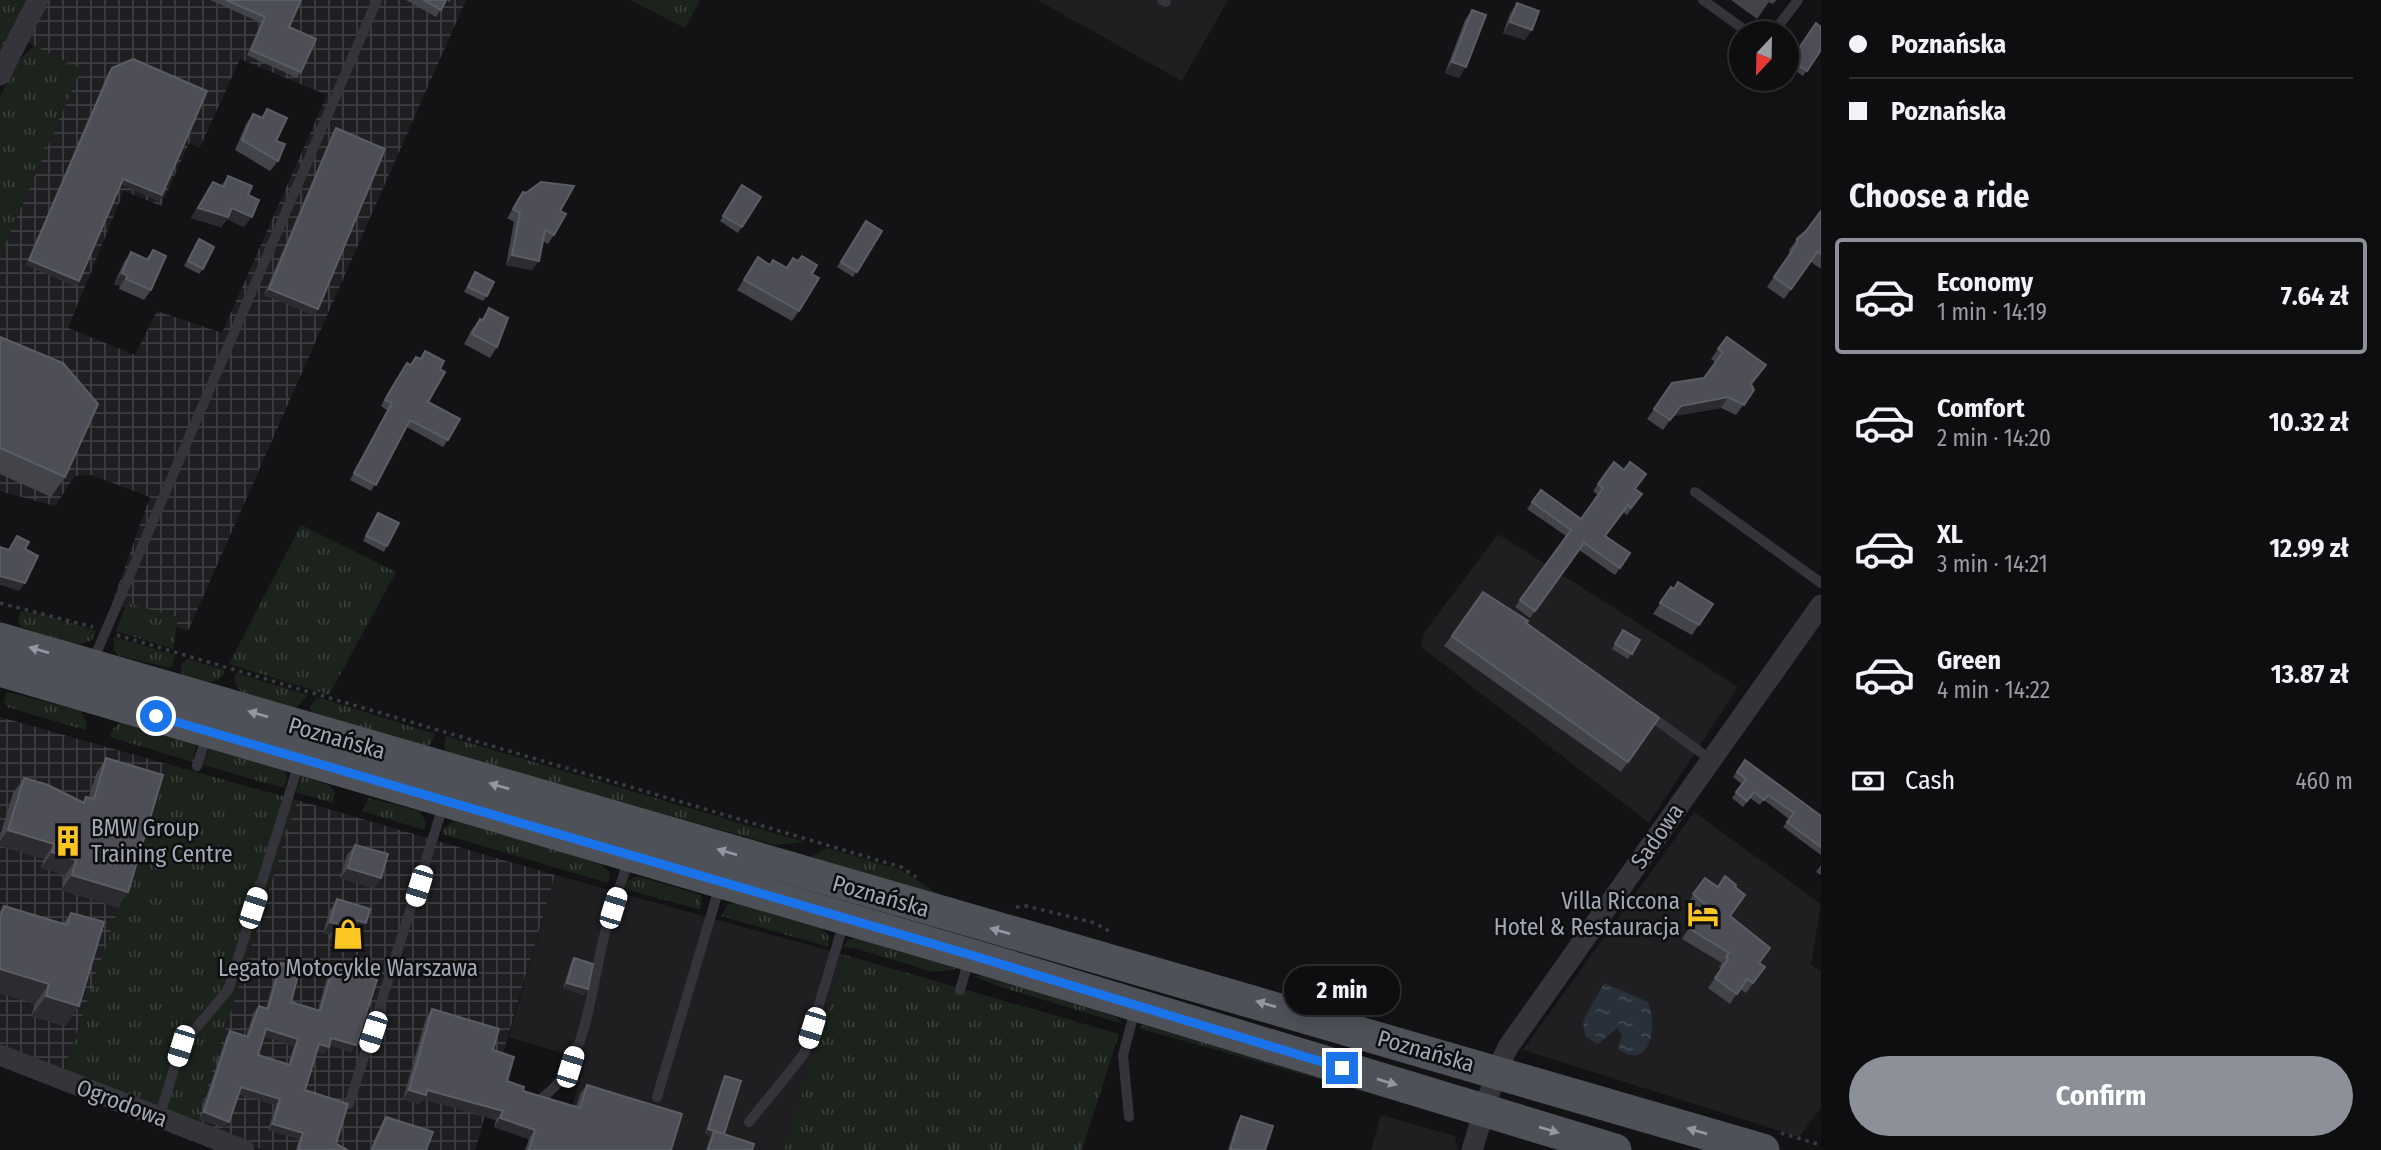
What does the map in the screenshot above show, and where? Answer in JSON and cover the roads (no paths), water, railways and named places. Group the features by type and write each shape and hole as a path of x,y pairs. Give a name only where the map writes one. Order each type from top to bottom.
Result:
{"main road":[{"name":"Poznańska","path":"0,639 1039,943 1763,1150"},
{"name":"Poznańska","path":"0,670 971,955 1615,1150"}],"street":[{"path":"0,75 38,0"},
{"name":"Sadowa","path":"1472,1150 1496,1072 1538,1003 1821,605"},
{"name":"Ogrodowa","path":"0,1055 244,1150"}],"lane":[{"path":"92,665 377,0"},
{"path":"1703,0 1732,21"},
{"path":"1782,21 1798,0"},
{"path":"1695,492 1821,583"},
{"path":"1643,710 1711,760"},
{"path":"197,766 208,731"},
{"path":"159,1118 181,1046 228,990 300,758"},
{"path":"349,1104 445,801"},
{"path":"543,1097 559,1086 570,1067 594,986 602,945 630,855"},
{"path":"657,1097 721,882"},
{"path":"749,1122 804,1054 845,918"},
{"path":"960,990 971,955"},
{"path":"1129,1117 1123,1055 1136,1005"}],"water":[{"path":"1604,983 1648,1002 1652,1033 1645,1050 1638,1055 1629,1055 1618,1049 1622,1035 1617,1028 1598,1044 1585,1036 1583,1021"}],"place":[{"name":"BMW Group Training Centre","path":"68,841"},
{"name":"Villa Riccona Hotel & Restauracja","path":"1703,914"},
{"name":"Legato Motocykle Warszawa","path":"348,934"}]}
